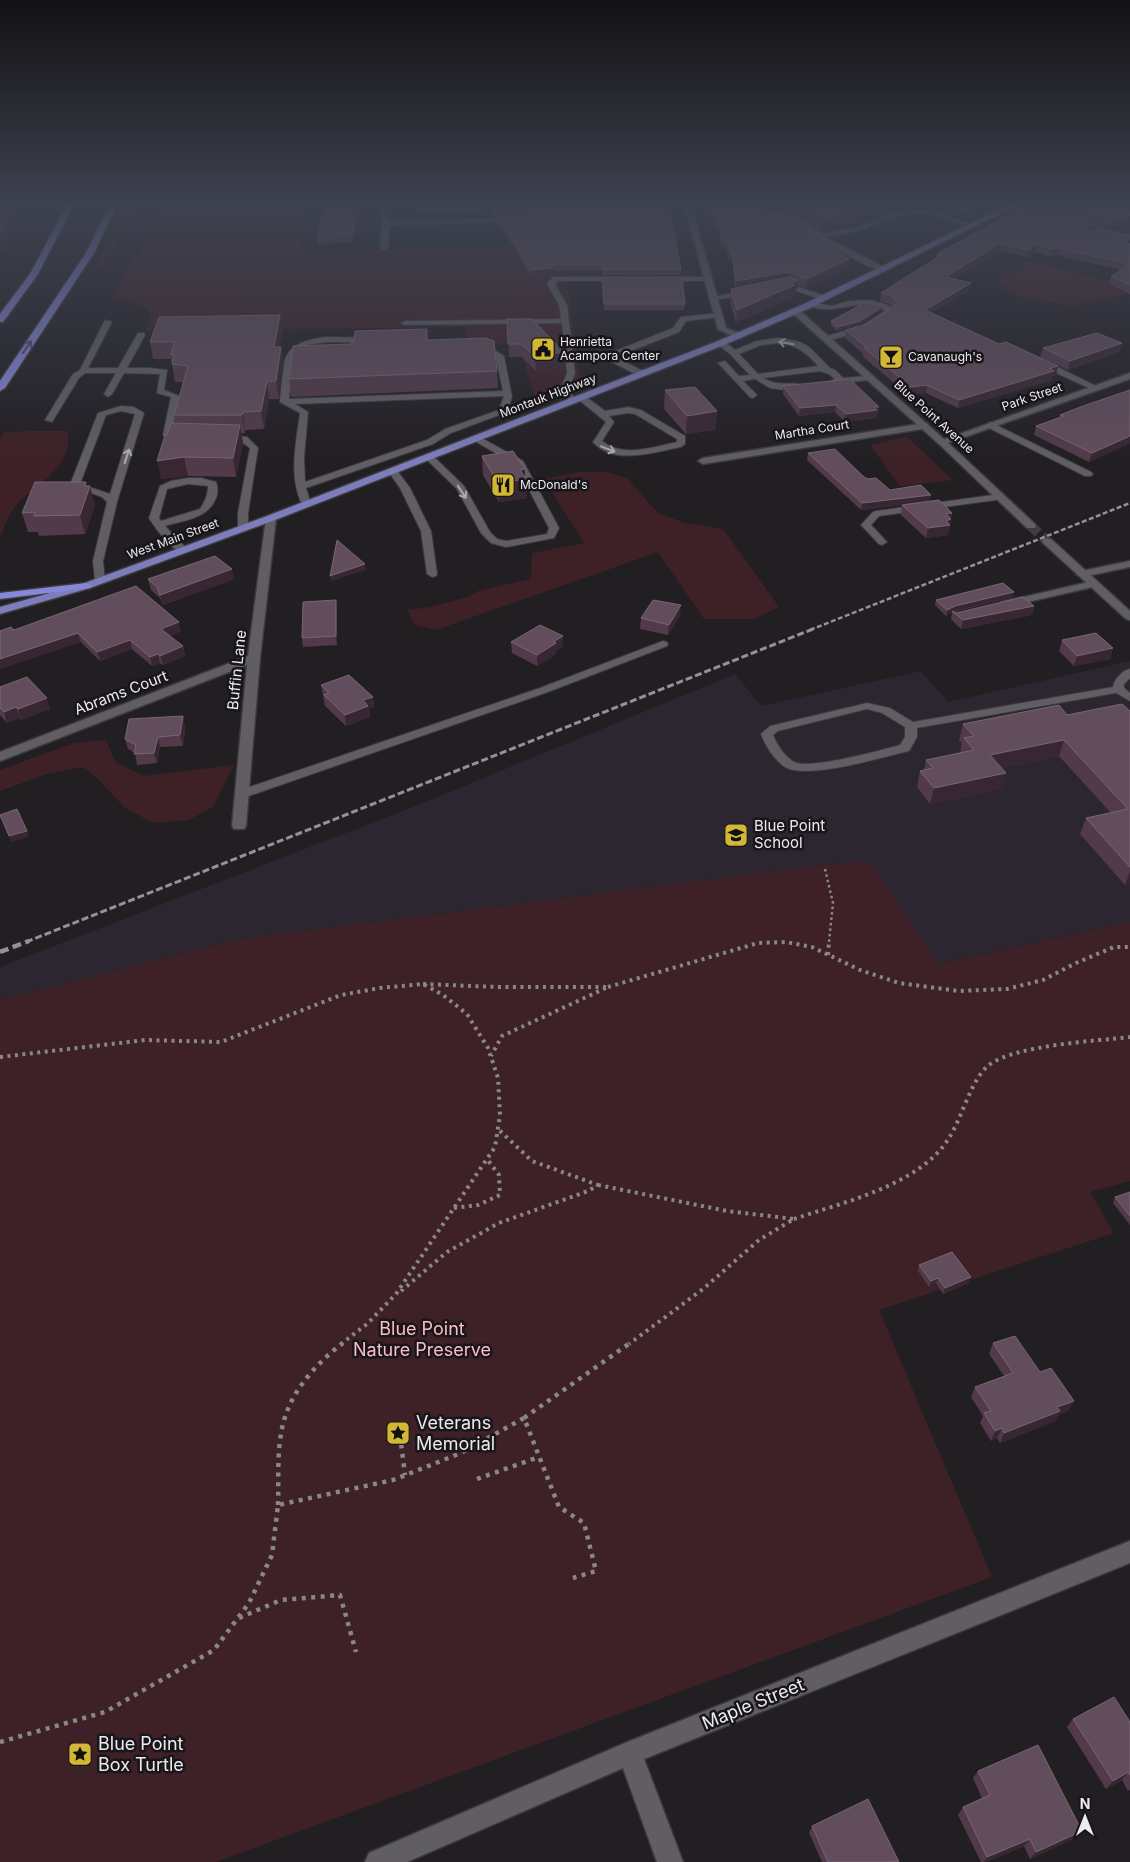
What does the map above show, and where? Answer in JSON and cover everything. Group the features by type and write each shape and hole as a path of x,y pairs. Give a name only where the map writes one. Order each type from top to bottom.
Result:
{"highway":[{"path":"0,320 24,288"},
{"path":"0,388 67,288"},
{"path":"0,596 86,586"}],"main road":[{"name":"Montauk Highway","path":"271,518 722,343 845,288"},
{"name":"West Main Street","path":"86,586 271,518"},
{"path":"0,611 86,586"}],"street":[{"path":"710,288 722,328 739,336"},
{"name":"Blue Point Avenue","path":"795,311 868,378 925,426 1031,526"},
{"name":"Park Street","path":"942,442 1130,376"},
{"name":"Martha Court","path":"703,461 925,426"},
{"name":"Buffin Lane","path":"239,826 254,658 271,518"},
{"path":"1047,540 1092,584 1130,617"},
{"path":"1082,574 1130,564"},
{"path":"991,607 1092,584"},
{"name":"Abrams Court","path":"0,757 254,658"},
{"name":"Maple Street","path":"378,1862 630,1753 1130,1552"},
{"path":"630,1753 670,1862"}],"lane":[{"path":"552,288 563,305 566,321 571,373 565,388 566,394 603,414 610,422 596,442 602,448 616,452 641,451 681,444 682,438 638,412 628,410 603,414"},
{"path":"770,289 777,288"},
{"path":"794,288 824,298"},
{"path":"713,298 761,290"},
{"path":"811,304 832,308 848,303 870,302 885,307 890,311 863,329 826,339"},
{"path":"642,374 610,359 610,356 676,330 684,319 718,315"},
{"path":"404,323 566,321"},
{"path":"49,420 76,376 83,371 108,322"},
{"path":"108,394 141,335"},
{"path":"284,402 291,353 299,344 313,340 377,340"},
{"path":"734,353 760,342 788,342 804,348 841,381"},
{"path":"722,343 766,385 785,389 808,385"},
{"path":"300,487 430,442 448,431 503,412 507,394 500,356 487,351 472,349"},
{"path":"1028,356 1096,388"},
{"path":"722,363 753,395"},
{"path":"737,378 826,369"},
{"path":"83,371 164,372 160,391 175,396 167,435 178,438 197,437"},
{"path":"824,383 868,378"},
{"path":"284,402 507,394"},
{"path":"284,402 304,412 299,470 300,487 306,504"},
{"path":"100,581 98,561 112,502 140,413 134,409 110,410 102,413 75,484 105,495 112,502"},
{"path":"990,425 1088,474"},
{"path":"215,437 242,437 250,441 254,448 243,513 243,528"},
{"path":"429,457 460,488 486,533 494,541 506,544 551,536 554,528 520,463 476,438"},
{"path":"430,442 441,452"},
{"path":"393,471 405,488 426,531 432,574"},
{"path":"158,525 203,511 208,506 214,487 213,484 207,481 175,482 163,488 154,518 158,525 183,550"},
{"path":"882,542 866,525 876,514 1000,497"},
{"path":"242,794 544,690 663,644"},
{"path":"1118,689 1119,684 1130,672"},
{"path":"911,726 912,737 905,748 808,768 791,765 770,742 767,734 774,728 867,706 886,710 911,726 1118,689 1130,698"}],"path":[{"path":"825,869 833,903 828,955"},
{"path":"491,1056 502,1036 608,987 758,944 786,942 812,947 860,970 899,983 959,991 1007,989 1043,980 1076,963 1114,947 1130,947"},
{"path":"0,1056 145,1040 221,1042 341,995 380,988 423,984 497,987 608,987"},
{"path":"396,1294 495,1148 500,1114 498,1078 491,1056 478,1030 467,1014 443,995 423,984"},
{"path":"278,1505 393,1480 461,1453 524,1418 703,1289 759,1240 794,1219 872,1191 925,1165 947,1142 976,1084 988,1065 1008,1056 1052,1046 1130,1037"},
{"path":"498,1129 532,1161 598,1185 727,1211 794,1219"},
{"path":"454,1208 484,1205 500,1195 497,1168 487,1159"},
{"path":"0,1742 105,1712 214,1650 250,1603 272,1555 278,1505 279,1454 285,1417 301,1384 336,1348 367,1324 396,1294 447,1252 499,1224 548,1204 588,1191 598,1185"},
{"path":"524,1418 559,1507 584,1523 596,1571 573,1578"},
{"path":"400,1435 405,1475"},
{"path":"477,1479 539,1457"},
{"path":"238,1618 281,1600 340,1595 356,1652"}],"shaded area":[{"name":"Blue Point School","path":"1130,661 1130,922 937,964 870,863 840,863 239,939 0,1000 0,967 413,807 735,674 761,706 921,671 948,702"}],"green space":[{"path":"117,288 568,288 581,387 537,405 519,344 467,344 466,327 145,331 152,316 147,310 134,301 111,298"},
{"path":"1004,288 1130,288 1130,293 1071,306 1008,294"},
{"path":"67,431 68,443 66,454 52,473 14,507 0,539 0,440 4,432"},
{"path":"907,437 953,480 900,486 870,445"},
{"path":"578,472 606,472 627,478 658,513 685,523 723,529 779,607 754,619 704,619 658,552 436,630 415,625 407,610 430,607 468,597 478,591 531,579 532,553 584,543 544,479"},
{"path":"106,740 115,762 143,776 234,765 213,807 189,820 153,823 124,807 97,778 83,767 47,774 0,791 0,770 74,743"},
{"name":"Blue Point Nature Preserve","path":"870,862 938,964 1130,922 1130,1181 1090,1192 1114,1233 879,1310 992,1577 216,1862 0,1862 0,1000 239,939 840,863"}],"building":[{"path":"603,288 683,288 685,304 604,304"},
{"path":"736,288 788,288 737,310 731,289"},
{"path":"889,288 963,288 925,310 999,344 1006,342 1058,366 1049,369 1054,371 959,400 927,385 911,387 864,348 867,348 846,330 868,324 896,304 897,302 891,296 881,293"},
{"path":"866,302 882,307 860,321 838,327 831,321"},
{"path":"280,315 274,347 281,347 276,381 267,381 261,411 243,412 242,415 174,415 188,366 172,364 174,354 170,355 175,342 150,342 159,317"},
{"path":"507,319 532,319 564,352 535,357 521,344 508,344"},
{"path":"427,329 427,340 486,338 494,341 497,371 289,379 293,346 351,344 354,342 355,331"},
{"path":"1097,333 1122,343 1070,361 1043,348"},
{"path":"850,379 879,407 874,407 877,410 846,414 836,405 800,408 783,386"},
{"path":"695,387 717,411 687,416 665,390"},
{"path":"1130,390 1130,436 1092,453 1036,426 1064,416 1060,415 1083,406"},
{"path":"171,423 240,425 233,458 184,457 157,461"},
{"path":"835,449 864,477 868,479 876,478 890,490 921,485 931,495 862,503 808,453"},
{"path":"513,451 525,469 520,470 526,479 498,483 482,456"},
{"path":"35,482 86,482 85,486 90,486 80,515 34,516 35,512 22,513"},
{"path":"939,500 952,513 946,514 951,519 946,521 950,525 928,528 902,505"},
{"path":"337,540 365,564 330,576"},
{"path":"215,556 232,569 160,595 157,587 148,579"},
{"path":"1003,583 1014,592 955,606 947,610 936,600"},
{"path":"136,586 179,622 161,629 183,646 160,656 158,654 150,657 130,640 97,652 78,633 0,659 0,631 11,627 14,630"},
{"path":"1023,597 1034,606 963,620 952,611 956,613"},
{"path":"336,600 336,636 302,638 303,602"},
{"path":"653,600 681,605 669,625 641,618"},
{"path":"540,625 563,636 553,642 556,643 537,655 511,642"},
{"path":"1096,633 1113,648 1077,656 1062,640"},
{"path":"349,675 373,697 363,700 368,706 345,715 324,695 329,693 321,685"},
{"path":"27,677 47,698 4,712 0,708 0,687"},
{"path":"1122,704 1130,711 1130,867 1086,818 1128,809 1064,740 990,755 1006,773 934,788 920,771 933,768 926,760 974,750 964,738 974,736 963,724 1059,705 1067,715"},
{"path":"183,716 180,735 158,737 154,753 134,754 136,745 125,739 129,719"},
{"path":"17,809 27,831 9,836 0,815"},
{"path":"1130,1192 1130,1216 1115,1197"},
{"path":"952,1252 971,1277 945,1288 938,1278 931,1281 919,1265"},
{"path":"1015,1336 1040,1372 1051,1368 1074,1401 1057,1407 1060,1411 1004,1433 1002,1428 995,1431 984,1413 991,1411 975,1387 1013,1373 993,1343"},
{"path":"1114,1697 1130,1722 1130,1775 1128,1772 1113,1781 1073,1719"},
{"path":"1038,1745 1082,1831 1036,1852 1030,1839 987,1857 963,1807 990,1795 978,1771"},
{"path":"868,1799 899,1862 828,1862 812,1826"}],"tunnel":[{"path":"1031,526 1047,541"}],"railway":[{"path":"810,630 1130,503"},
{"path":"26,942 813,629"},
{"path":"0,952 29,941"}],"place":[{"name":"Henrietta Acampora Center","path":"543,349"},
{"name":"Cavanaugh's","path":"891,357"},
{"name":"McDonald's","path":"503,485"},
{"name":"Blue Point School","path":"736,835"},
{"name":"Veterans Memorial","path":"398,1433"},
{"name":"Blue Point Box Turtle","path":"80,1754"}]}
